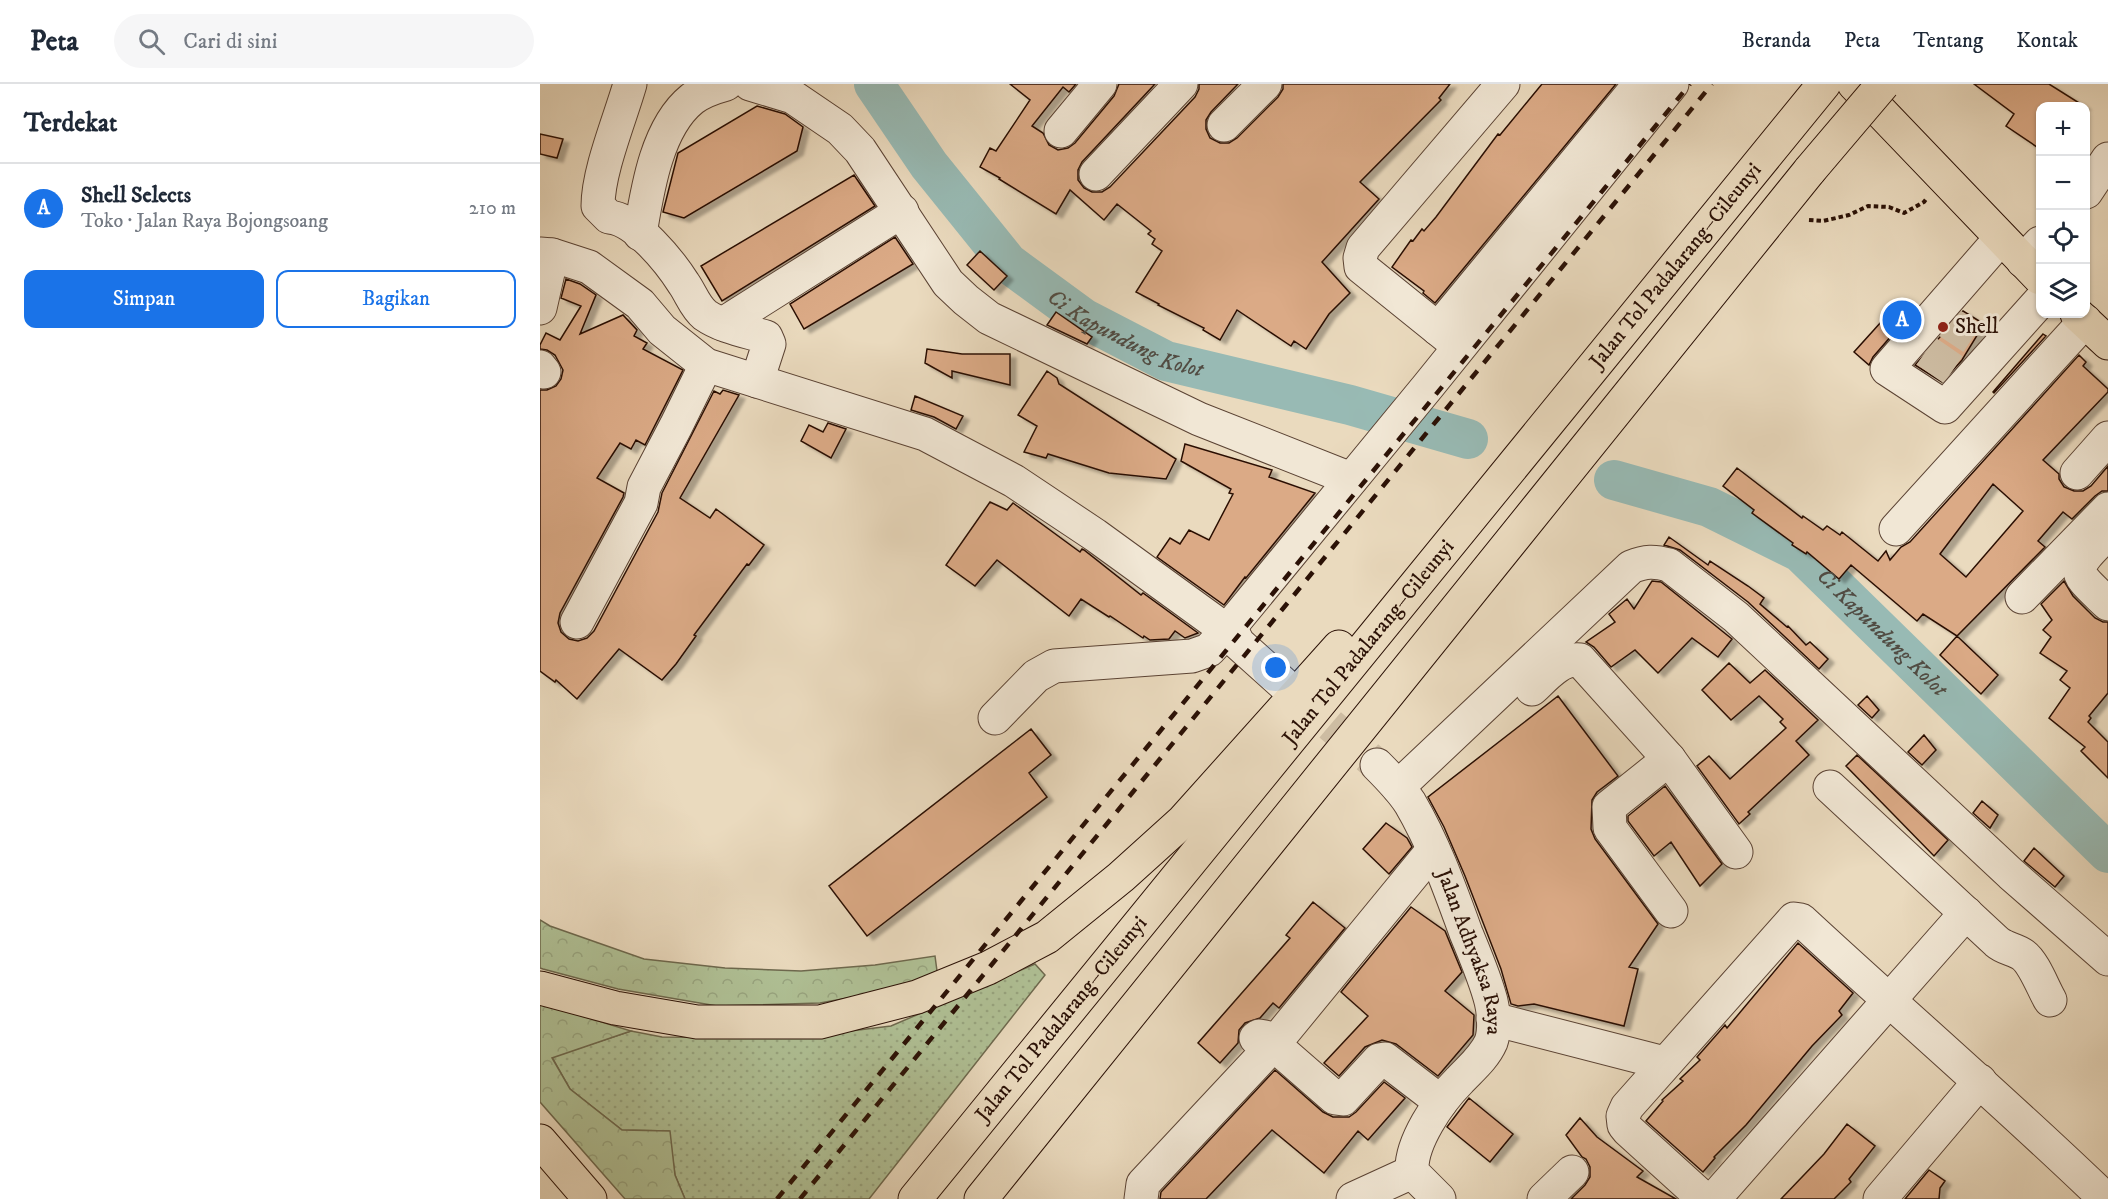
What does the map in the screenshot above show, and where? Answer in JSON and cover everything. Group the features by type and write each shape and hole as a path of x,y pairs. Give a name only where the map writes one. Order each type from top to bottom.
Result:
{"main road":[{"name":"Jalan Tol Padalarang–Cileunyi","path":"915,1199 1824,84"},
{"path":"1854,84 2001,238 2035,261"},
{"name":"Jalan Tol Padalarang–Cileunyi","path":"981,1199 1810,170 1883,84"},
{"path":"540,987 615,1008 697,1022 820,1022 917,997 988,968 1047,937 1121,877 1183,821 1656,292"},
{"path":"540,1140 591,1199"}],"street":[{"path":"630,84 603,174 598,206 609,217 618,218 659,250 685,284 702,313 723,324 766,337 768,340 757,381"},
{"path":"640,234 647,187 656,154 675,118 692,99 726,84"},
{"path":"750,84 793,97 840,129 860,150 948,283 989,318 1199,419 1351,479"},
{"path":"1061,131 1100,84"},
{"path":"1096,174 1180,84"},
{"path":"1224,125 1265,84"},
{"path":"1448,337 1361,267 1360,258 1363,248 1503,84"},
{"path":"995,717 1036,676 1054,666 1192,656 1209,650 1429,385 1448,337 1640,84"},
{"path":"1448,337 1672,84"},
{"path":"723,324 902,211"},
{"path":"2001,238 1918,346 1887,369 1943,407 1962,375 1984,346 2036,304"},
{"path":"540,309 546,255 589,267 640,304 662,330 706,365 925,434 1014,481 1095,535 1219,625 1230,627"},
{"path":"1896,528 2090,326"},
{"path":"577,622 641,503 644,487 706,365"},
{"path":"2077,473 2108,438"},
{"path":"2022,597 2108,509"},
{"path":"2108,532 2080,563 2078,572 2082,579 2108,604"},
{"path":"1395,785 1631,567 1646,561 1657,562 1669,565 1736,617 2011,874 2108,959"},
{"path":"1230,627 1238,643 1287,687"},
{"path":"1395,785 1563,662 1572,659 1580,660 1669,759 1736,852"},
{"path":"1669,759 1609,807 1608,815 1610,828 1671,911"},
{"name":"Jalan Adhyaksa Raya","path":"1395,785 1433,850 1491,1001 1493,1019 1491,1041 1480,1060 1441,1102 1418,1143 1411,1161 1412,1172"},
{"path":"1830,787 2004,948 2022,954 2029,962 2050,1000"},
{"path":"1134,1192 1273,1045 1433,850"},
{"path":"1714,1199 1966,914"},
{"path":"1704,1199 1624,1125 1623,1116 1627,1107 1664,1063 1794,919 1801,920 2097,1188"},
{"path":"1493,1019 1664,1063"},
{"path":"1273,1045 1335,1098 1343,1099 1379,1060 1385,1059 1441,1102"},
{"path":"1880,1199 1980,1081"},
{"path":"1353,1199 1412,1172 1439,1199"},
{"path":"1544,1199 1572,1172"}],"path":[{"path":"1809,220 1823,221 1868,206 1889,207 1904,213 1924,201 1943,176"}],"green space":[{"path":"540,920 550,926 644,959 725,968 801,971 875,965 935,956 937,971 925,984 820,1003 717,1006 618,989 540,968"},
{"path":"1035,964 1045,975 869,1199 685,1199 675,1175 669,1131 622,1130 570,1089 552,1057 631,1031 662,1037 793,1038 891,1026"},
{"path":"540,1003 631,1031 552,1058 570,1089 622,1130 670,1131 675,1175 685,1199 625,1199 540,1102"}],"building":[{"path":"1010,84 1076,84 1069,92 1063,87 1032,126 1043,133 1049,145 1058,150 1068,148 1075,143 1114,96 1119,84 1155,84 1082,162 1078,170 1078,180 1084,188 1092,192 1102,192 1110,187 1195,97 1199,84 1238,84 1206,120 1206,129 1210,138 1220,143 1229,143 1237,138 1278,97 1283,84 1450,84 1439,98 1441,100 1360,182 1379,199 1322,262 1350,293 1329,314 1306,349 1294,341 1291,346 1237,310 1220,340 1203,330 1204,328 1136,292 1162,251 1152,244 1155,239 1148,234 1151,231 1117,204 1104,220 1070,190 1056,214 980,167 990,148 996,151 1030,100"},
{"path":"1542,84 1616,84 1435,303 1423,293 1424,291 1392,267 1411,240 1413,241 1422,229 1424,231 1436,217 1498,134 1500,135"},
{"path":"1974,84 2049,84 2078,102 2036,102 2036,146 2006,126 2014,114"},
{"path":"757,106 785,114 803,127 797,151 684,218 663,212 678,153"},
{"path":"540,134 563,139 557,158 540,154"},
{"path":"854,175 875,206 722,301 701,266"},
{"path":"895,237 913,264 804,329 790,304"},
{"path":"980,251 1007,276 994,290 967,265"},
{"path":"566,279 580,284 596,295 580,334 623,315 637,330 634,336 647,343 643,349 683,370 645,445 636,440 631,449 620,443 597,478 624,493 560,613 558,623 561,632 569,639 578,641 587,638 594,631 658,512 662,493 714,391 720,394 723,390 739,395 680,498 710,518 716,509 764,545 749,565 747,564 694,635 696,636 676,664 662,680 619,649 577,699 556,680 555,682 540,671 540,390 556,386 563,370 555,355 540,349 540,345 546,333 560,340 581,306 561,298"},
{"path":"1900,301 1912,312 1873,357 1869,365 1854,352"},
{"path":"1963,311 1984,324 1962,360 1942,382 1915,365"},
{"path":"1056,312 1092,337 1087,344 1047,325"},
{"path":"2043,334 2046,336 1994,393 1993,392"},
{"path":"927,349 962,354 1010,354 1010,385 952,371 952,378 925,363"},
{"path":"2079,355 2086,362 2083,366 2108,389 2108,392 2043,460 2059,474 2064,487 2074,491 2083,491 2091,486 2108,466 2108,491 2102,491 2095,496 2072,519 2063,512 2038,541 2045,547 1957,636 1923,614 1917,621 1851,565 1839,579 1807,552 1806,554 1792,545 1793,543 1752,513 1754,510 1723,486 1737,468 1802,518 1803,516 1823,530 1827,526 1840,535 1842,532 1878,561 1886,551 1890,560 1901,547 1910,542","holes":["1993,484 2023,511 1966,577 1940,554"]},
{"path":"1047,371 1057,378 1059,384 1176,459 1166,479 1109,473 1048,454 1046,458 1024,452 1037,426 1018,415"},
{"path":"915,396 963,416 956,429 934,417 911,410"},
{"path":"828,423 846,429 831,458 801,441 809,425 823,432"},
{"path":"1185,444 1272,470 1269,477 1315,493 1224,605 1157,557 1170,538 1180,544 1189,530 1209,540 1233,494 1229,493 1231,489 1181,461"},
{"path":"990,502 1007,510 1013,503 1080,552 1084,550 1141,595 1143,593 1198,633 1185,638 1175,631 1169,639 1150,640 1144,636 1143,638 1081,599 1069,616 997,560 975,586 946,565"},
{"path":"1669,537 1708,565 1710,561 1764,598 1760,604 1788,626 1806,645 1810,642 1828,659 1819,669 1748,602 1680,550 1664,545"},
{"path":"1652,581 1661,582 1732,639 1718,657 1692,638 1658,673 1635,650 1611,667 1594,647 1586,642 1615,622 1609,614 1627,599 1634,609"},
{"path":"2064,581 2073,596 2095,618 2108,622 2108,693 2089,716 2091,718 2088,722 2108,742 2108,778 2081,751 2085,747 2049,718 2070,688 2060,680 2067,671 2040,653 2051,637 2043,630 2052,620 2041,604"},
{"path":"1957,636 1998,675 1981,694 1940,655"},
{"path":"1729,663 1750,683 1765,670 1818,720 1796,741 1809,755 1748,812 1750,814 1739,824 1697,766 1709,756 1730,779 1786,728 1780,722 1783,719 1759,696 1731,720 1702,690"},
{"path":"1558,696 1618,776 1597,792 1592,800 1591,829 1595,839 1658,924 1629,967 1638,969 1624,1026 1534,1004 1518,1006 1511,1004 1501,969 1465,876 1428,797"},
{"path":"1867,696 1879,710 1872,718 1858,705"},
{"path":"1031,729 1051,755 1029,773 1047,797 867,936 829,886"},
{"path":"1924,735 1936,750 1922,765 1908,752"},
{"path":"1857,755 1948,840 1934,856 1846,766"},
{"path":"1665,786 1722,864 1700,886 1671,842 1654,856 1628,821 1628,816"},
{"path":"1982,801 1998,815 1990,828 1973,813"},
{"path":"1386,823 1407,838 1412,847 1389,874 1363,849"},
{"path":"2034,848 2064,876 2055,887 2024,861"},
{"path":"1313,902 1345,928 1279,1008 1273,1003 1260,1018 1245,1023 1239,1030 1238,1043 1220,1063 1198,1043 1290,938 1286,935"},
{"path":"1411,907 1445,931 1462,972 1445,991 1474,1015 1473,1035 1438,1076 1396,1044 1382,1040 1365,1047 1339,1076 1324,1063 1368,1016 1341,992"},
{"path":"1798,943 1853,993 1839,1011 1842,1015 1812,1046 1703,1172 1646,1121 1662,1100 1683,1081 1680,1079 1700,1060 1697,1057 1725,1025 1727,1028"},
{"path":"1275,1070 1323,1112 1333,1117 1349,1117 1384,1082 1405,1098 1368,1140 1358,1131 1324,1173 1272,1130 1206,1199 1160,1199 1161,1192"},
{"path":"1469,1098 1513,1134 1490,1162 1447,1127"},
{"path":"1580,1118 1597,1137 1643,1171 1637,1177 1676,1199 1571,1199 1590,1177 1590,1167 1586,1159 1566,1135"},
{"path":"1847,1124 1875,1146 1849,1179 1851,1182 1834,1199 1781,1199 1824,1154"},
{"path":"1929,1170 1945,1181 1940,1188 1939,1199 1905,1199"}],"waterway":[{"name":"Ci Kapundung Kolot","path":"874,84 929,165 1008,263 1083,318 1166,361 1350,405 1468,439"},
{"name":"Ci Kapundung Kolot","path":"1614,480 1709,507 1800,552 2108,853"}],"tunnel":[{"path":"1945,320 1975,340"},
{"path":"1926,351 1955,371"},
{"path":"1293,693 1377,765"}],"railway":[{"path":"777,1199 1690,84"},
{"path":"800,1199 1712,84"}],"place":[{"name":"Shell Selects","path":"1902,320"},
{"name":"Shell","path":"1943,327"}]}
